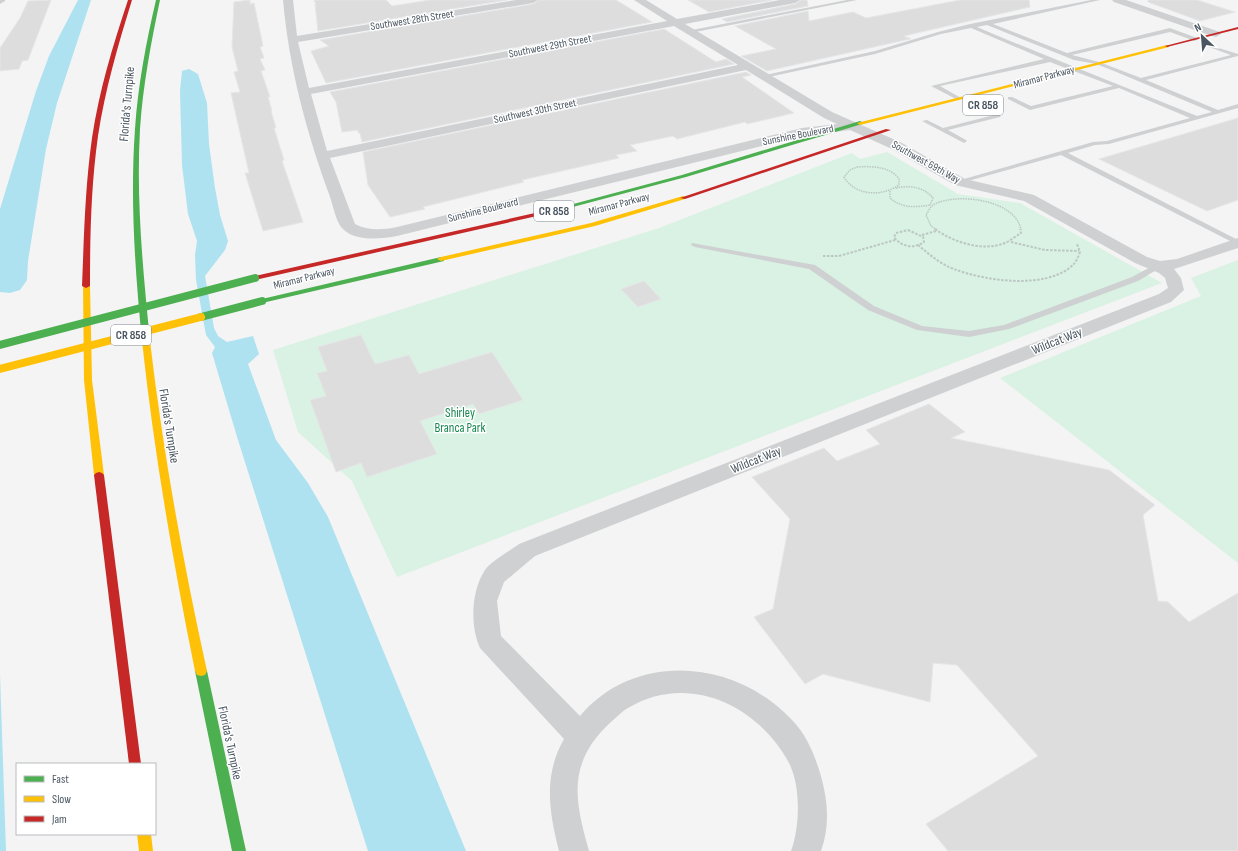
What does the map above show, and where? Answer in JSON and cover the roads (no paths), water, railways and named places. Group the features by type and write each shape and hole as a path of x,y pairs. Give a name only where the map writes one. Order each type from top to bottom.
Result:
{"main road":[{"name":"Florida's Turnpike","path":"130,0 112,54 96,131 87,235 86,309 88,380 94,439 135,763"},
{"name":"Florida's Turnpike","path":"158,0 140,83 136,144 135,220 145,347 151,398 175,538 239,851"},
{"name":"Miramar Parkway","path":"0,345 255,278 395,245 561,209 629,192 849,126 1238,28"},
{"path":"1208,47 1227,42"},
{"name":"Miramar Parkway","path":"1079,80 1131,67"},
{"name":"Miramar Parkway","path":"998,101 1026,94"},
{"path":"921,122 938,117"},
{"name":"Miramar Parkway","path":"0,369 262,301 401,267 509,245 641,211 870,135 898,128"},
{"path":"144,835 146,851"}],"street":[{"name":"Sunshine Boulevard","path":"288,0 292,40 304,92 322,156 348,226 359,233 377,234 802,132 849,126"},
{"name":"Southwest 28th Street","path":"292,40 533,0"},
{"name":"Southwest 69th Way","path":"639,0 828,115 849,126 897,146 959,182 1029,198 1141,260 1159,266"},
{"name":"Southwest 29th Street","path":"304,92 796,0"},
{"path":"1117,0 1216,34"},
{"name":"Southwest 30th Street","path":"322,156 748,66"},
{"path":"1159,266 1180,263 1238,243"},
{"name":"Wildcat Way","path":"580,736 489,640 485,601 494,576 526,550 1165,298 1176,290 1176,282 1171,273 1159,266"},
{"path":"574,851 563,811 565,771 580,736 605,707 637,688 674,680 712,684 748,699 779,724 802,757 813,798 810,840 806,851"}],"lane":[{"path":"690,31 855,0"},
{"path":"764,76 878,52 919,41 940,33 987,22 1098,0"},
{"path":"987,22 1067,55 1116,70 1218,112"},
{"path":"970,26 1049,60 1095,76 1197,118"},
{"path":"1067,55 1170,30 1195,39"},
{"path":"1140,80 1237,55 1208,47"},
{"path":"958,98 934,86 1049,60"},
{"path":"1010,98 1030,108 1119,86"},
{"path":"959,182 1095,143 1107,143 1238,106"},
{"path":"942,130 998,116"},
{"path":"921,122 942,130 964,142"},
{"path":"1062,153 1238,243"},
{"path":"695,245 812,267 871,308 920,328 969,334 1006,327 1135,279 1159,266"}],"water":[{"path":"78,0 91,0 57,103 46,149 28,261 27,280 20,290 10,293 0,292 0,209 36,91 49,56"},
{"path":"189,69 198,74 207,103 209,144 215,188 220,215 228,241 225,250 205,276 214,328 218,336 227,342 253,336 259,354 248,364 276,440 308,483 328,517 466,851 368,851 238,440 212,353 215,347 206,335 196,280 195,255 197,241 188,214 182,165 180,91 182,71"},
{"path":"0,674 6,851 0,851"}],"park label":[{"name":"Shirley Branca Park","path":"460,420"}]}
